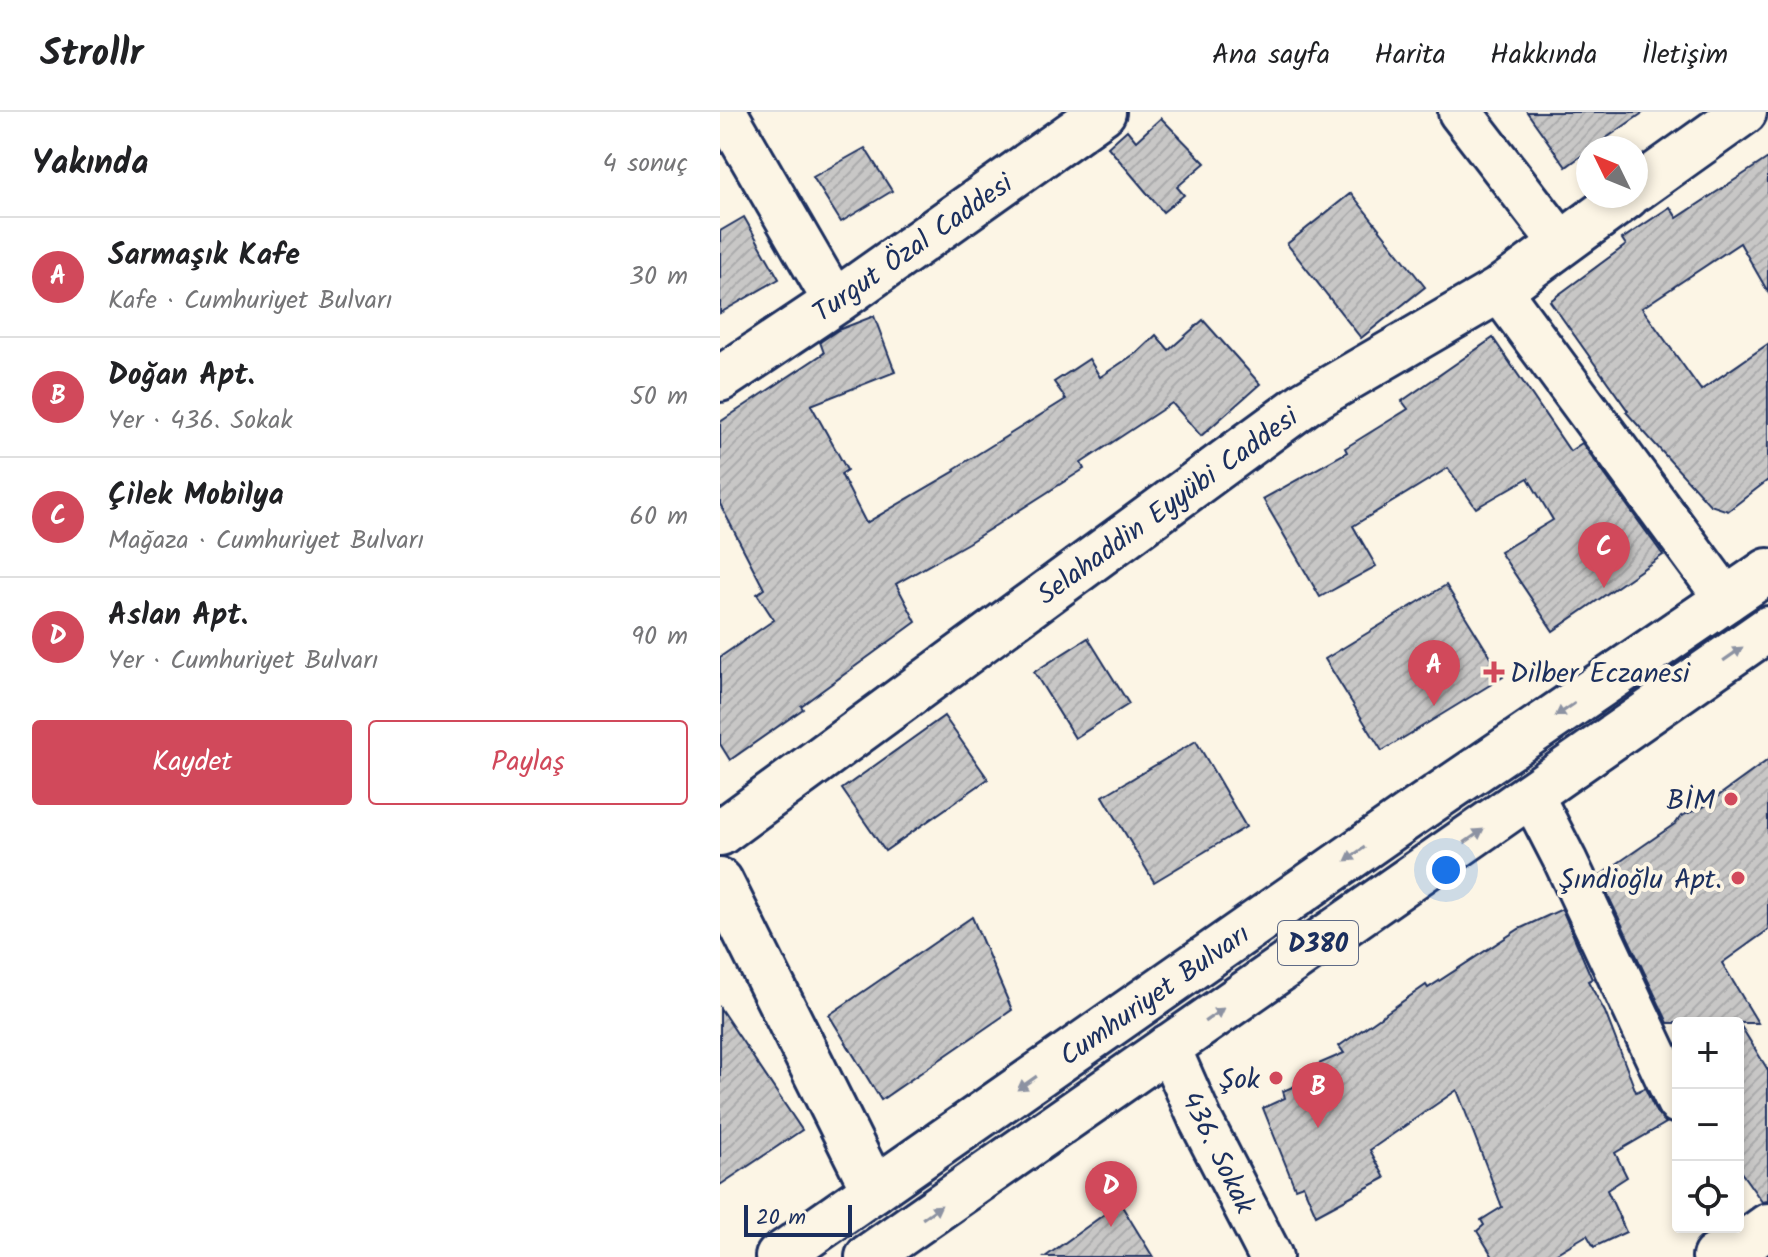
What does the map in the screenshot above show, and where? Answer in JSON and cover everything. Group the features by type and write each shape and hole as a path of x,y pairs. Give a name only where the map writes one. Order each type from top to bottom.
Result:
{"main road":[{"name":"Turgut Özal Caddesi","path":"720,379 835,302 1103,112"},
{"path":"1648,180 1744,112"},
{"name":"Selahaddin Eyyübi Caddesi","path":"720,833 1307,402 1499,290 1610,208"},
{"name":"Cumhuriyet Bulvarı","path":"778,1257 1419,809 1768,571"},
{"name":"Cumhuriyet Bulvarı","path":"868,1257 1768,629"},
{"path":"720,881 874,1190"}],"street":[{"path":"725,112 835,302"},
{"path":"1460,112 1561,243"},
{"path":"1499,290 1727,600"},
{"path":"1532,796 1672,1089"},
{"name":"436. Sokak","path":"1168,1046 1206,1131 1271,1257"}],"building":[{"path":"1527,112 1644,112 1609,136 1576,136 1576,160 1566,167"},
{"path":"1161,118 1205,163 1177,187 1184,195 1163,212 1108,147 1127,130 1136,141"},
{"path":"865,148 892,191 841,222 813,177"},
{"path":"1768,158 1768,292 1740,243 1642,308 1701,390 1768,344 1768,480 1728,511 1710,505 1626,412 1550,301 1626,245 1622,239 1670,207 1677,218"},
{"path":"1351,193 1425,287 1361,338 1287,244"},
{"path":"744,217 779,279 720,313 720,231"},
{"path":"874,316 895,372 811,405 847,470 841,474 866,523 955,471 1066,399 1054,382 1089,359 1100,377 1139,351 1156,335 1169,350 1203,320 1260,384 1201,436 1172,403 1081,463 1084,469 968,543 896,584 916,622 801,706 803,709 730,760 720,744 720,657 774,620 757,594 764,589 720,504 720,422 824,353 820,342 838,330"},
{"path":"1493,338 1570,451 1582,443 1663,555 1553,631 1500,552 1553,520 1528,478 1476,508 1448,468 1353,526 1376,566 1320,597 1263,499 1347,452 1345,448 1408,409 1402,401"},
{"path":"1446,585 1503,677 1382,751 1325,659"},
{"path":"1088,638 1129,704 1075,738 1034,672"},
{"path":"944,716 988,779 885,851 842,789"},
{"path":"1196,741 1246,827 1154,882 1103,796"},
{"path":"1768,760 1768,930 1722,963 1758,1023 1744,1023 1744,1017 1672,1017 1672,1023 1668,1023 1599,876 1676,823 1681,816 1703,807"},
{"path":"1562,909 1592,979 1588,981 1605,1012 1636,1092 1645,1088 1656,1112 1666,1123 1615,1153 1627,1177 1607,1190 1626,1232 1594,1247 1587,1235 1550,1257 1493,1257 1477,1231 1484,1225 1481,1220 1502,1207 1457,1090 1370,1150 1385,1178 1316,1215 1303,1185 1295,1188 1263,1108 1285,1098 1283,1091 1317,1072 1314,1066 1344,1053 1339,1046 1426,985 1428,988 1519,929"},
{"path":"972,917 1012,1010 881,1100 829,1015"},
{"path":"720,1008 802,1130 720,1185"},
{"path":"1744,1031 1768,1070 1768,1201 1762,1202 1744,1176"},
{"path":"1120,1203 1153,1257 1045,1257"}],"place":[{"name":"Çilek Mobilya","path":"1604,588"},
{"name":"Dilber Eczanesi","path":"1494,672"},
{"name":"Sarmaşık Kafe","path":"1434,706"},
{"name":"BİM","path":"1731,799"},
{"name":"Şındioğlu Apt.","path":"1738,878"},
{"name":"Şok","path":"1276,1078"},
{"name":"Doğan Apt.","path":"1318,1128"},
{"name":"Aslan Apt.","path":"1111,1227"}]}
